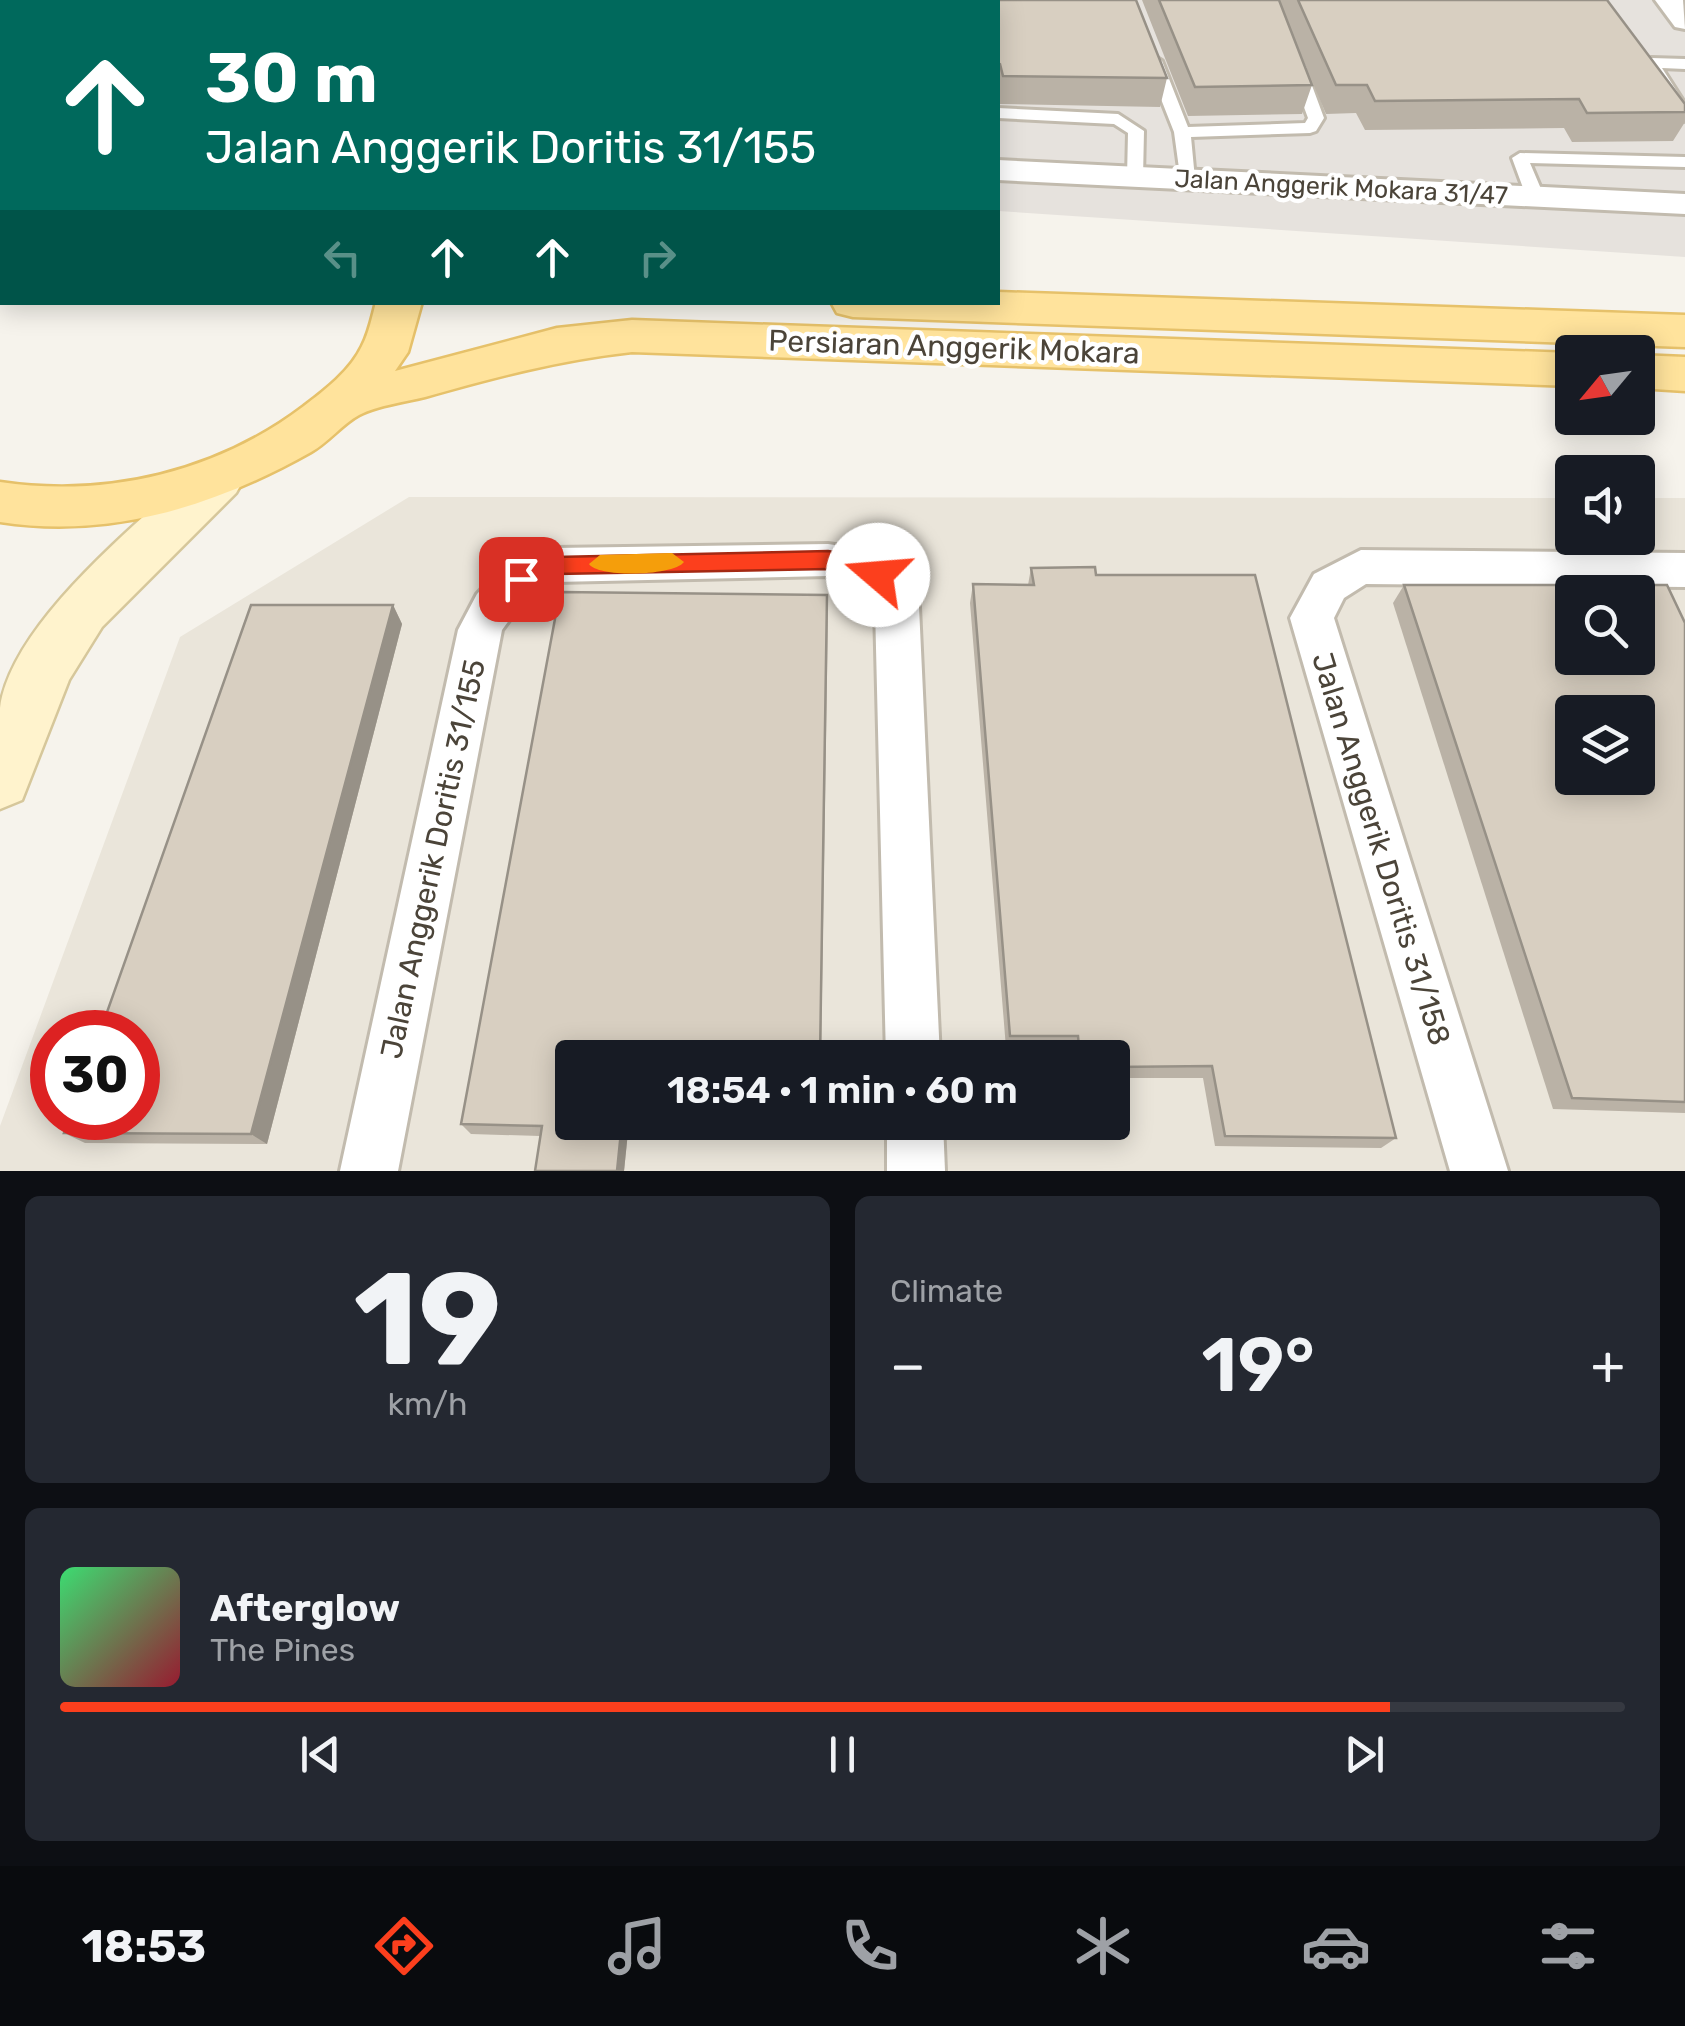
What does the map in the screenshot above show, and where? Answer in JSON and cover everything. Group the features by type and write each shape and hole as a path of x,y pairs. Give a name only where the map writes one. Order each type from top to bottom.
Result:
{"main road":[{"path":"0,502 74,509 146,500 218,479 288,444 344,402 379,359 398,317 399,305"},
{"name":"Persiaran Anggerik Mokara","path":"936,305 1685,332"},
{"name":"Persiaran Anggerik Mokara","path":"344,402 558,344 632,336 1555,369"},
{"path":"1655,373 1685,374"}],"street":[{"path":"1669,0 1685,21"},
{"name":"Jalan Anggerik Mokara 31/47","path":"1000,170 1685,204"},
{"path":"0,780 44,671 82,611 218,479"},
{"name":"Jalan Anggerik Doritis 31/155","path":"369,1171 486,613 521,579 555,566 716,561 857,563 878,575 897,608 911,1040"},
{"name":"Jalan Anggerik Doritis 31/158","path":"1478,1171 1312,618 1318,597 1340,576 1361,566 1685,570"},
{"path":"915,1140 916,1171"}],"lane":[{"path":"1182,132 1310,128 1316,118 1290,47"},
{"path":"1150,50 1182,132 1186,179"},
{"path":"1685,64 1646,57 1685,116"},
{"path":"1000,114 1118,119 1136,131 1135,176"},
{"path":"1535,196 1520,158 1685,162"}],"shaded area":[{"path":"1000,0 1685,0 1685,257 1000,211"},
{"path":"409,497 1555,498 1555,555 1655,555 1655,498 1685,498 1685,1171 0,1171 0,1126 30,1044 30,1140 160,1140 160,1010 43,1010 180,637"}],"building":[{"path":"1000,0 1136,0 1167,78 1003,76"},
{"path":"1159,0 1279,0 1312,85 1195,87"},
{"path":"1298,0 1607,0 1685,104 1685,112 1587,113 1579,99 1375,101 1367,85 1336,85"},
{"path":"1095,567 1096,575 1255,575 1396,1138 1225,1136 1212,1066 1130,1067 1130,1040 1010,1036 973,584 1034,585 1031,568"},
{"path":"1404,585 1555,585 1555,675 1655,675 1655,585 1667,585 1685,623 1685,1102 1572,1098"},
{"path":"560,592 827,595 820,1040 555,1040 555,1140 620,1140 617,1171 535,1171 542,1126 461,1124"},
{"path":"251,605 393,605 251,1134 160,1134 160,1010 108,1010"}],"slow traffic":[{"path":"600,564 672,562"}],"route":[{"path":"521,579 555,566 716,561 828,560 857,563 878,575"}]}
